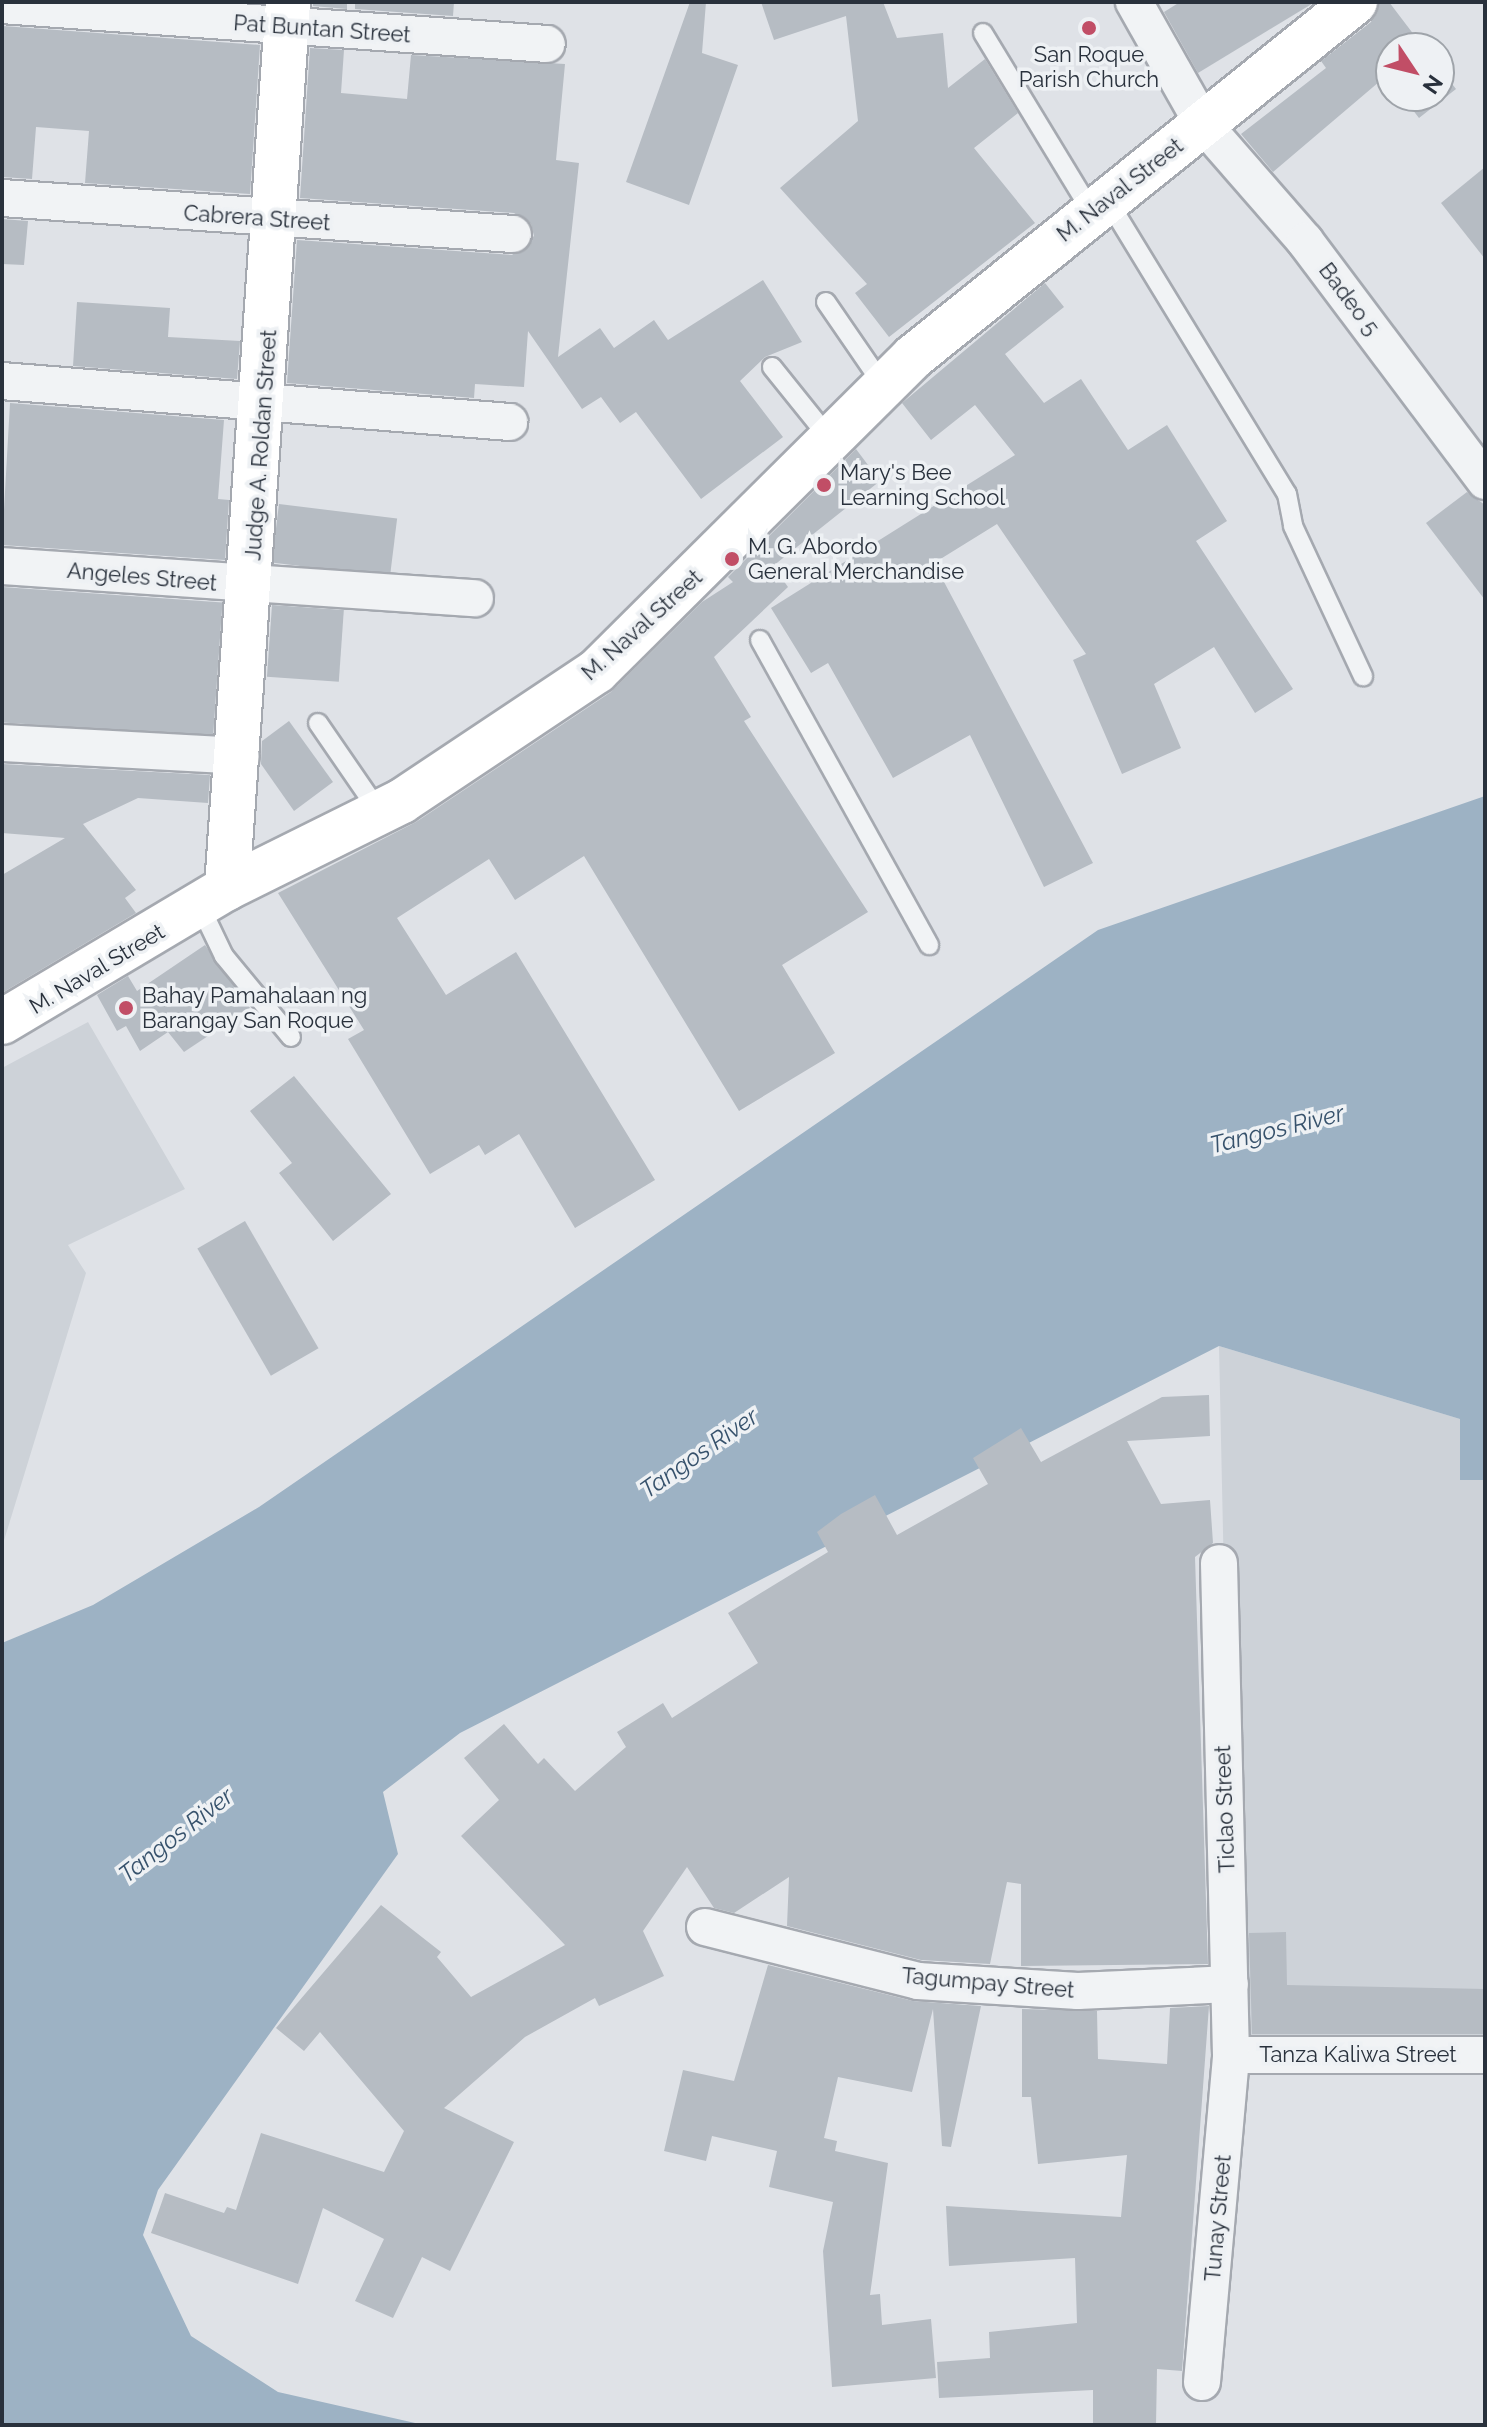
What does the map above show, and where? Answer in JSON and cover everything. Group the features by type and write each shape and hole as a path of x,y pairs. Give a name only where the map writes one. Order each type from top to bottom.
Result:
{"main road":[{"name":"M. Naval Street","path":"2,1022 214,898 377,809 402,801 597,671 708,580 829,438 883,385 1355,2"},
{"name":"Judge A. Roldan Street","path":"214,898 241,756 288,15"}],"street":[{"name":"Badeo 5","path":"1134,2 1203,124 1305,241 1485,481"},
{"name":"Pat Buntan Street","path":"2,5 288,15 547,44"},
{"name":"Cabrera Street","path":"2,198 275,220 513,234"},
{"path":"2,381 509,422"},
{"name":"Angeles Street","path":"2,566 252,586 475,598"},
{"path":"2,743 241,756"},
{"name":"Ticlao Street","path":"1219,1563 1231,2055"},
{"name":"Tagumpay Street","path":"705,1927 918,1981 1078,1991 1230,1984"},
{"name":"Tanza Kaliwa Street","path":"1231,2055 1485,2055"},
{"name":"Tunay Street","path":"1202,2382 1231,2055"}],"lane":[{"path":"983,33 1100,206 1287,494 1293,526 1363,676"},
{"path":"826,302 883,385"},
{"path":"772,367 829,438"},
{"path":"760,640 929,945"},
{"path":"318,723 377,809"},
{"path":"214,898 224,956 291,1037"}],"shaded area":[{"path":"88,1022 185,1189 68,1245 86,1273 2,1547 2,1068"},
{"path":"1219,1346 1460,1419 1460,1480 1485,1480 1485,2041 1234,2044"}],"water":[{"name":"Tangos River","path":"1485,796 1485,1480 1460,1480 1460,1419 1219,1346 460,1733 383,1792 398,1854 158,2190 143,2235 191,2336 278,2392 424,2425 2,2425 2,1643 93,1605 259,1507 1098,930"}],"building":[{"path":"313,2 347,2 347,9 313,6"},
{"path":"355,2 454,2 453,16 355,9"},
{"path":"690,2 706,2 702,53 738,65 689,205 626,182"},
{"path":"761,2 883,2 897,38 943,33 948,88 985,59 1018,113 974,148 1035,223 889,337 855,293 867,284 780,188 858,121 846,16 774,40"},
{"path":"1180,2 1315,2 1198,73 1164,12"},
{"path":"1379,2 1389,2 1412,32 1375,32 1375,85 1273,172 1241,134 1326,68 1321,61 1371,22"},
{"path":"3,26 260,45 250,194 85,183 89,131 36,127 32,179 2,177"},
{"path":"310,48 344,50 341,93 407,99 411,55 565,64 556,160 579,163 558,357 600,328 614,348 654,320 668,340 763,280 802,342 765,357 740,381 783,437 701,499 636,412 620,423 601,397 582,409 528,331 524,387 475,384 474,398 287,383 297,240 512,255 534,236 531,224 514,213 300,198"},
{"path":"1485,167 1485,259 1441,203"},
{"path":"2,219 28,221 24,265 2,264"},
{"path":"1045,283 1064,307 1005,354 1044,403 1081,379 1128,450 1167,425 1227,521 1196,541 1293,689 1255,713 1214,647 1154,684 1181,748 1122,774 1073,660 1086,654 997,524 934,563 1093,863 1044,887 970,735 893,778 828,663 811,673 771,608 1015,455 975,405 931,440 902,403"},
{"path":"77,302 170,308 168,337 240,341 237,379 73,366"},
{"path":"10,403 224,420 218,499 229,500 225,560 2,545"},
{"path":"856,449 880,481 773,566 788,587 714,657 751,717 744,721 868,912 782,965 835,1053 739,1111 584,856 515,900 489,859 397,918 446,995 516,952 655,1180 575,1228 519,1134 485,1155 479,1145 430,1174 348,1039 364,1030 278,893 416,822 611,692 702,602 733,582 728,577"},
{"path":"1467,492 1485,505 1485,600 1426,523"},
{"path":"279,504 397,519 390,577 272,563"},
{"path":"2,587 222,602 213,737 2,722"},
{"path":"272,605 344,610 339,682 267,677"},
{"path":"289,721 333,782 294,811 261,764 262,741"},
{"path":"2,764 210,775 208,803 138,798 83,824 136,890 125,898 136,913 2,993 2,875 65,838 2,833"},
{"path":"205,945 250,1008 184,1052 168,1032 140,1051 126,1026 117,1031 97,995 128,976 137,991"},
{"path":"294,1076 391,1194 333,1241 279,1173 292,1163 250,1111"},
{"path":"245,1221 318,1348 271,1376 197,1248"},
{"path":"1209,1395 1210,1436 1127,1441 1161,1504 1210,1500 1213,1543 1195,1557 1208,1964 1021,1966 1021,1884 1007,1882 990,1964 921,1960 787,1926 789,1877 734,1913 714,1908 687,1867 643,1931 664,1976 599,2006 595,1998 525,2037 444,2108 514,2142 450,2271 422,2257 393,2318 355,2301 384,2239 323,2208 298,2284 151,2233 165,2193 224,2213 227,2207 236,2210 261,2133 384,2172 404,2131 320,2032 304,2051 276,2028 381,1905 441,1952 437,1957 471,1997 565,1945 461,1836 499,1800 464,1758 504,1724 538,1764 544,1758 575,1791 626,1747 617,1732 663,1703 672,1718 758,1663 728,1613 828,1552 817,1532 841,1514 875,1495 897,1535 988,1484 973,1458 1021,1428 1041,1462 1162,1397"},
{"path":"1286,1932 1287,1985 1485,1989 1485,2034 1252,2034 1249,1933"},
{"path":"768,1965 913,2001 981,2006 951,2147 942,2146 933,2009 912,2092 838,2077 824,2138 837,2141 835,2151 888,2163 870,2295 880,2294 882,2325 931,2319 936,2378 832,2387 823,2251 833,2202 769,2187 777,2151 712,2136 706,2161 664,2151 683,2070 734,2081"},
{"path":"1209,2006 1182,2371 1157,2369 1156,2425 1093,2425 1093,2390 939,2398 937,2362 990,2358 989,2332 1077,2323 1075,2258 949,2266 946,2206 1121,2217 1127,2155 1038,2164 1031,2097 1022,2097 1022,2009 1097,2011 1098,2059 1167,2064 1170,2008"}],"place":[{"name":"San Roque Parish Church","path":"1089,28"},
{"name":"Mary's Bee Learning School","path":"824,485"},
{"name":"M. G. Abordo General Merchandise","path":"732,559"},
{"name":"Bahay Pamahalaan ng Barangay San Roque","path":"126,1008"}]}
